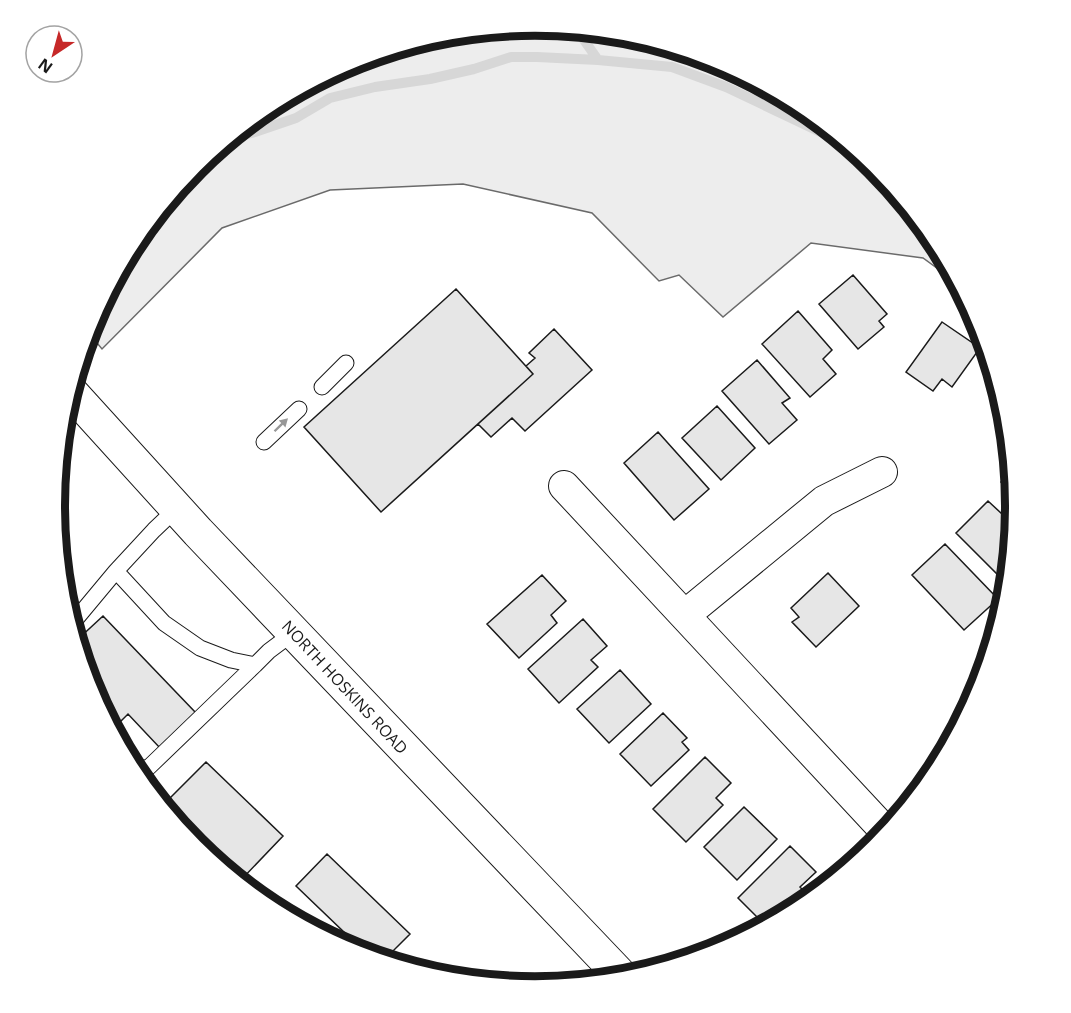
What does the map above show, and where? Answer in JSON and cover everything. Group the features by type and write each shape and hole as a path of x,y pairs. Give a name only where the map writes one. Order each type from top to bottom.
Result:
{"street":[{"name":"NORTH HOSKINS ROAD","path":"78,399 293,633 615,970"},
{"path":"685,615 824,501 882,472"},
{"path":"564,486 880,826"}],"lane":[{"path":"322,387 346,363"},
{"path":"264,442 299,409"},
{"path":"78,616 153,530 177,508"},
{"path":"116,571 164,623 200,648 231,660 255,665"},
{"path":"144,768 149,767 269,651 293,633"}],"shaded area":[{"path":"505,37 566,37 627,45 687,61 716,72 771,99 822,133 868,174 909,220 944,274 923,258 811,243 723,317 679,275 659,281 592,213 463,184 330,190 222,228 102,349 95,341 101,326 128,271 144,245 182,196 225,153 249,133 300,99 355,72 384,61 444,45"}],"building":[{"path":"853,275 887,314 879,321 884,327 858,349 819,304"},
{"path":"456,289 533,374 381,512 304,427"},
{"path":"798,311 832,350 823,359 836,374 810,397 762,344"},
{"path":"942,322 979,350 952,387 942,379 933,391 906,372"},
{"path":"554,329 592,370 525,431 512,418 491,437 478,424 533,374 526,366 535,358 529,353"},
{"path":"757,360 790,398 782,403 797,420 769,444 722,391"},
{"path":"717,406 755,448 721,480 682,438"},
{"path":"658,432 709,489 674,520 624,463"},
{"path":"988,501 1006,517 1000,577 956,533"},
{"path":"945,544 997,598 996,600 964,630 912,575"},
{"path":"828,573 859,606 816,647 792,622 799,617 791,608"},
{"path":"542,575 566,601 551,615 557,623 519,658 487,624"},
{"path":"103,616 196,713 160,748 128,714 118,724 101,687 83,635"},
{"path":"583,619 607,646 591,660 598,667 559,703 528,669"},
{"path":"620,670 651,704 609,743 577,709"},
{"path":"663,713 687,738 682,742 689,750 651,786 620,754"},
{"path":"705,757 731,783 716,798 723,805 686,842 653,809"},
{"path":"206,762 283,836 244,876 203,839 168,800"},
{"path":"744,807 777,839 737,880 704,847"},
{"path":"790,846 816,872 800,887 805,892 760,920 738,898"},
{"path":"327,854 410,934 390,954 355,941 296,886"}],"waterway":[{"path":"583,39 598,60"},
{"path":"248,134 296,118 330,98 375,87 430,79 474,69 511,57 598,60 672,67 726,87 821,132"}]}
